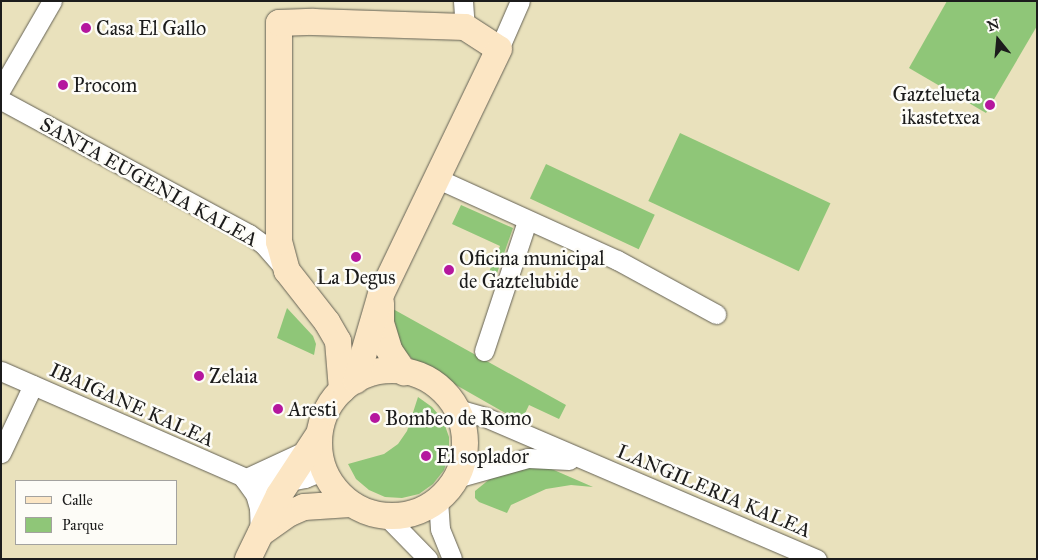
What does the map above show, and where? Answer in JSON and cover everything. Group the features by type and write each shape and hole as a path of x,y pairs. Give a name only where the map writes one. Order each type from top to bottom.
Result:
{"street":[{"path":"1,89 52,1"},
{"path":"463,1 465,27"},
{"path":"349,385 381,294 520,1"},
{"path":"287,271 279,242 281,12 313,22 465,27 499,48"},
{"name":"SANTA EUGENIA KALEA","path":"1,100 249,234 264,244 327,322 338,342 349,385"},
{"path":"436,178 527,221 617,260 716,314"},
{"path":"484,351 527,221"},
{"path":"381,294 381,323 390,350 404,372"},
{"name":"IBAIGANE KALEA","path":"1,371 244,479 264,486 287,482 325,470"},
{"path":"248,559 287,482 315,442 323,418 331,403 349,385 379,372 404,372 423,378 440,389 457,409 463,426 465,444 463,462 456,478 438,500 422,510 405,516 386,516 367,512 350,504 332,485 315,442"},
{"path":"1,453 32,385"},
{"name":"LANGILERIA KALEA","path":"457,409 485,417 817,559"},
{"path":"261,533 259,508 255,494 244,479 315,442"},
{"name":"LANGILERIA KALEA","path":"456,478 528,458 547,457 593,463"},
{"path":"438,500 440,529 452,559"},
{"path":"261,533 290,513 304,507 350,504"},
{"path":"386,516 428,559"}],"green space":[{"name":"Gaztelueta ikastetxea","path":"947,1 1037,1 1037,26 986,113 909,68"},
{"path":"680,133 830,203 799,271 648,201"},
{"path":"546,164 655,215 639,249 530,198"},
{"path":"461,205 513,228 495,279 489,272 500,246 452,224"},
{"path":"287,308 313,336 316,344 314,355 277,338"},
{"path":"393,309 566,405 559,419 529,405 521,422 414,361 402,348"},
{"path":"418,397 432,407 443,420 449,437 449,454 444,470 433,484 419,494 402,498 385,497 369,490 356,479 348,464 384,454 398,444 407,431"},
{"path":"517,467 547,467 593,487 571,485 546,489 511,505 507,513 479,502 475,498 475,491 491,478"}],"place":[{"name":"Casa El Gallo","path":"86,28"},
{"name":"Procom","path":"63,85"},
{"name":"Gaztelueta ikastetxea","path":"990,105"},
{"name":"La Degus","path":"356,257"},
{"name":"Oficina municipal de Gaztelubide","path":"449,270"},
{"name":"Zelaia","path":"199,376"},
{"name":"Aresti","path":"278,409"},
{"name":"Bombeo de Romo","path":"375,418"},
{"name":"El soplador","path":"426,456"}]}
